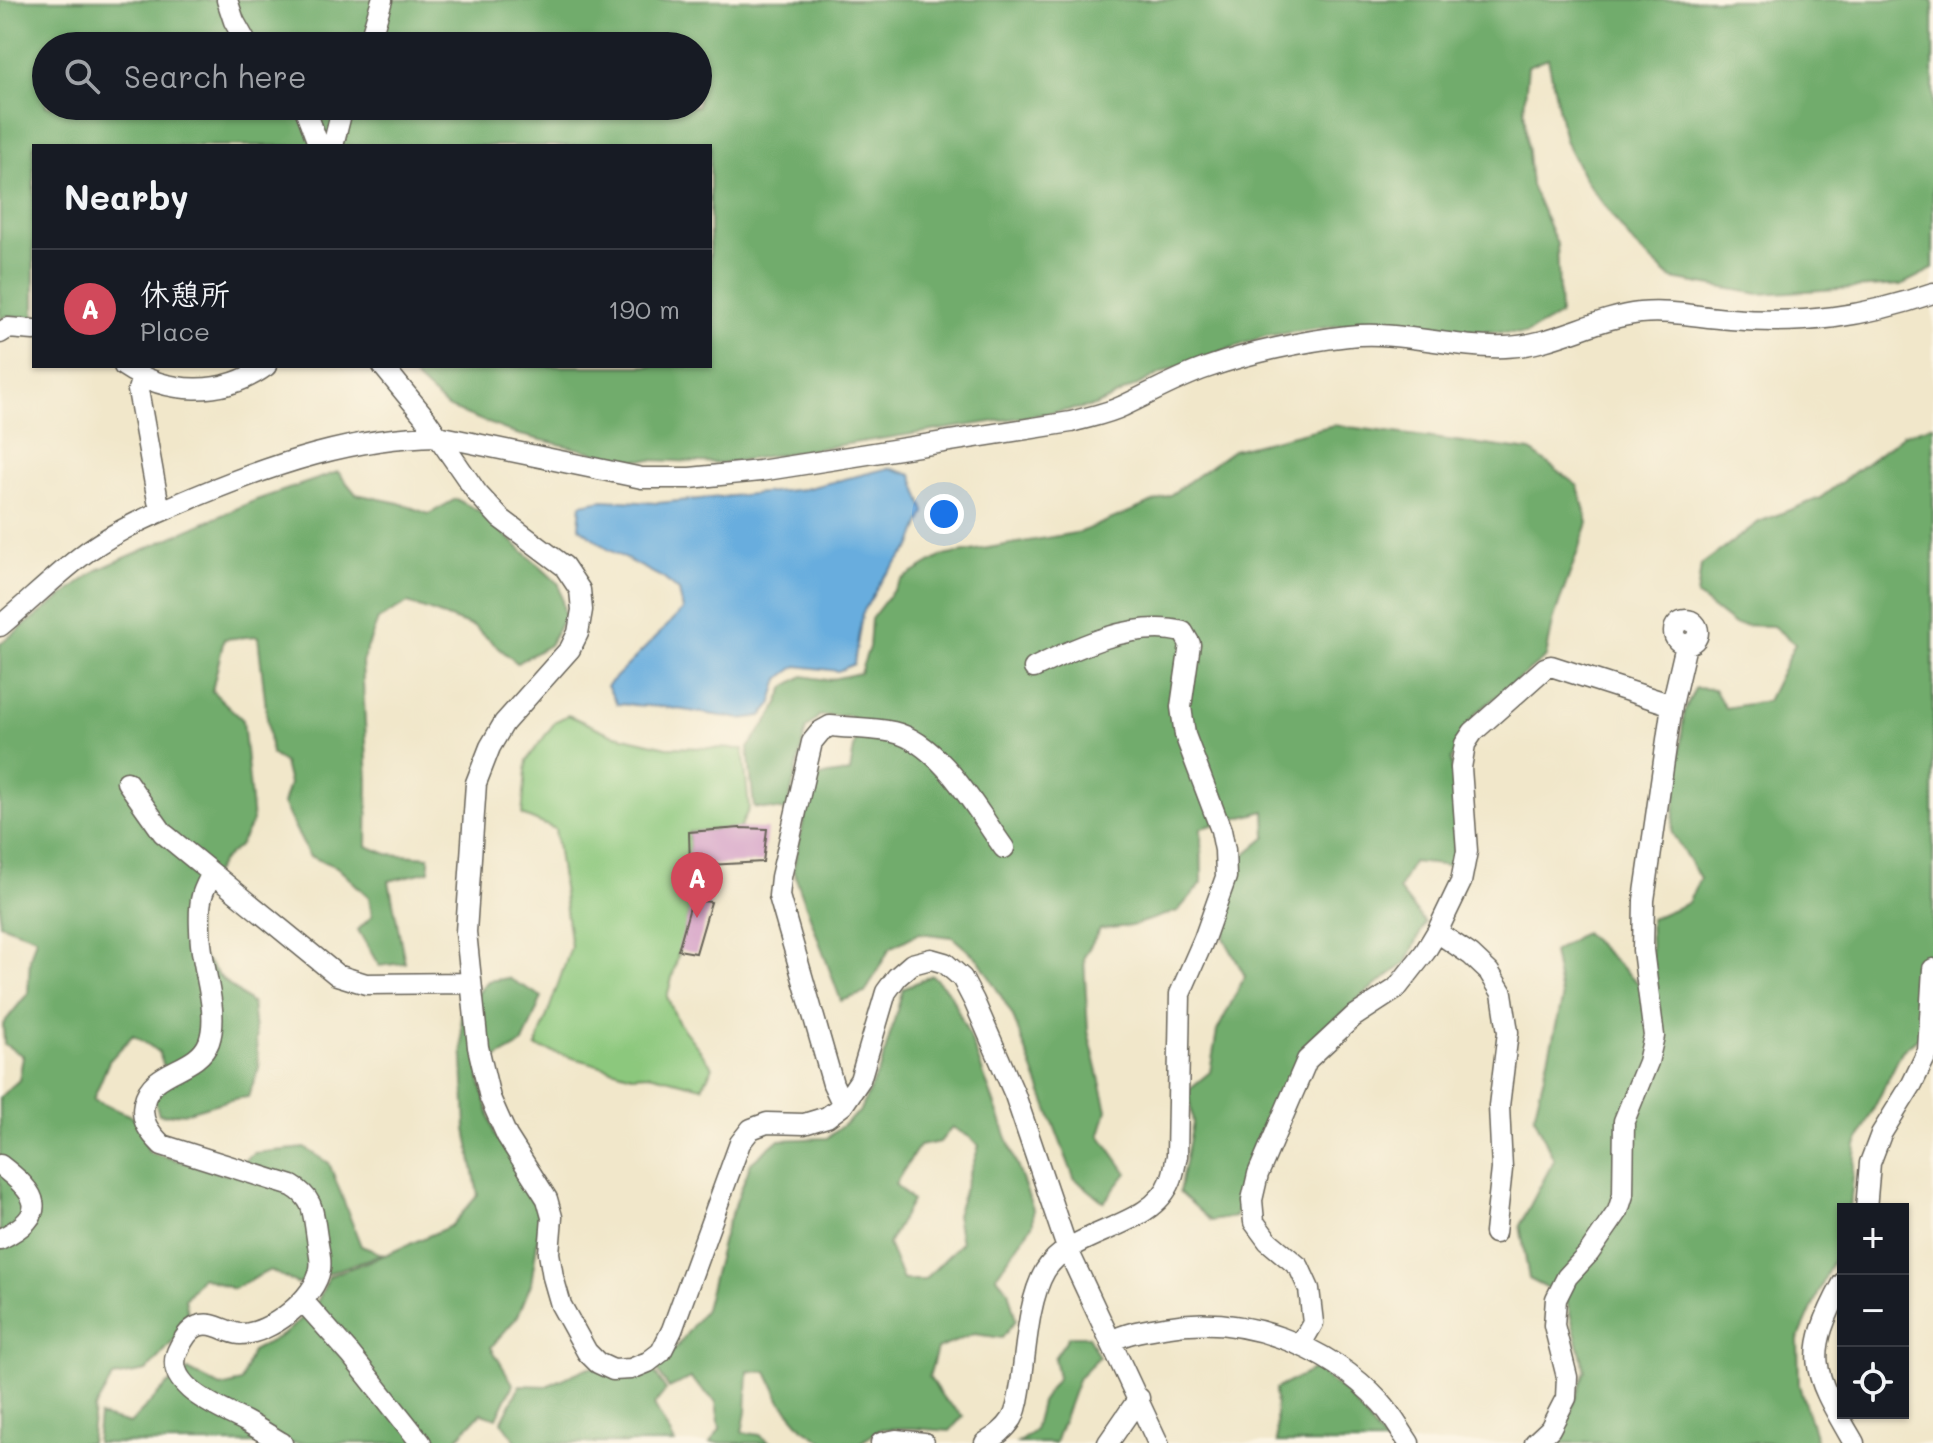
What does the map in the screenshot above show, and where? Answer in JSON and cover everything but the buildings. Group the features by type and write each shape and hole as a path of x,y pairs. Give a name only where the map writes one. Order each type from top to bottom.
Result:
{"street":[{"path":"227,0 240,32"},
{"path":"372,32 382,0"},
{"path":"309,120 318,144"},
{"path":"334,144 340,120"},
{"path":"0,626 86,552 130,524 305,455 410,437 438,436 642,478 732,474 970,440 1071,422 1120,408 1165,384 1207,367 1277,349 1347,336 1387,334 1462,346 1507,347 1547,341 1636,314 1674,312 1778,322 1886,309 1933,293"},
{"path":"0,333 8,328 32,330"},
{"path":"127,368 142,378 165,386 189,389 230,385 262,368"},
{"path":"385,368 438,436 477,493 500,518 564,566 580,590 582,610 578,633 570,649 504,723 490,747 476,783 466,932 478,1047 490,1098 507,1136 547,1199 552,1217 549,1253 561,1305 587,1352 598,1363 613,1370 631,1369 661,1352 672,1330 740,1143 751,1129 767,1123 804,1124 827,1117 843,1105 860,1080 886,992 912,964 931,959 945,963 962,978 1015,1095 1067,1248 1158,1443"},
{"path":"142,378 138,390 162,510"},
{"path":"985,1443 1000,1433 1013,1417 1034,1297 1044,1272 1067,1248 1115,1227 1155,1203 1171,1182 1177,1156 1180,994 1226,877 1221,830 1185,735 1181,707 1190,644 1183,632 1167,628 1139,631 1075,648 1034,668"},
{"path":"1535,1443 1550,1429 1566,1398 1567,1377 1554,1325 1556,1299 1567,1277 1589,1253 1618,1211 1623,1195 1624,1121 1648,1062 1654,1036 1643,950 1644,900 1672,705 1686,645"},
{"path":"1301,1344 1313,1323 1309,1289 1299,1267 1268,1241 1254,1222 1252,1200 1258,1174 1307,1060 1353,1017 1396,989 1437,932 1461,882 1467,851 1461,768 1465,744 1473,732 1551,666 1672,705"},
{"path":"843,1105 833,1084 779,896 812,742 830,726 895,732 924,747 942,763 1004,848"},
{"path":"127,782 163,833 337,975 366,984 470,983"},
{"path":"212,873 201,897 202,953 211,998 212,1026 208,1044 194,1059 157,1079 146,1094 142,1110 147,1130 162,1145 292,1186 306,1194 313,1209 321,1267 315,1286 303,1301 275,1322 251,1333 237,1334 210,1325 197,1326 185,1336 175,1355 175,1369 182,1382 194,1393 282,1443"},
{"path":"1437,932 1471,955 1489,972 1502,993 1508,1032 1499,1106 1502,1169 1495,1233"},
{"path":"1867,1203 1870,1163 1881,1134 1930,1052 1933,969"},
{"path":"0,1165 31,1192 34,1205 31,1217 18,1230 0,1239"},
{"path":"1837,1294 1826,1313 1816,1343 1817,1364 1825,1394 1854,1443"},
{"path":"303,1301 351,1355 421,1443"},
{"path":"1112,1341 1125,1334 1188,1322 1261,1332 1301,1344 1322,1356 1382,1404 1409,1443"},
{"path":"1108,1443 1139,1398"},
{"path":"881,1443 896,1440 924,1443"}],"green space":[{"path":"0,0 1933,0 1933,269 1901,285 1759,294 1672,279 1634,245 1586,181 1565,141 1548,58 1528,66 1524,109 1531,185 1557,244 1560,315 1526,334 1359,323 1266,336 1168,370 1095,406 724,463 622,459 516,434 447,407 404,368 712,368 712,144 32,144 32,317 5,316 0,320"},
{"path":"1334,425 1531,451 1578,486 1588,523 1554,618 1546,657 1476,713 1451,760 1460,820 1450,866 1412,862 1399,890 1425,923 1407,962 1360,997 1308,1046 1277,1099 1249,1165 1235,1217 1211,1221 1179,1192 1193,1123 1188,1090 1210,1072 1217,1031 1245,976 1224,938 1238,860 1266,837 1265,811 1201,828 1202,883 1178,911 1131,926 1100,929 1084,957 1088,1031 1107,1110 1100,1135 1127,1173 1104,1202 1074,1178 1012,1014 979,960 952,937 919,933 890,948 865,993 841,1001 793,870 813,777 850,772 857,730 850,716 819,716 806,729 787,811 754,807 748,748 774,712 785,687 803,676 827,680 860,673 869,647 871,619 901,580 942,556 1081,532 1170,495 1233,450"},
{"path":"1933,425 1933,1025 1902,1051 1856,1145 1851,1203 1837,1203 1837,1251 1798,1340 1799,1385 1816,1439 1814,1443 1557,1443 1562,1437 1585,1370 1566,1298 1529,1279 1520,1225 1554,1160 1534,1116 1562,1001 1553,952 1584,932 1653,997 1650,919 1688,903 1700,878 1672,833 1684,712 1695,688 1714,689 1725,708 1767,701 1795,644 1773,626 1734,625 1697,596 1701,565 1759,522 1820,498 1905,434"},
{"path":"338,472 356,494 399,503 429,514 456,499 479,511 559,584 565,617 549,645 517,663 474,627 408,603 378,620 362,662 368,781 367,846 387,854 429,857 429,871 389,881 405,963 379,966 358,930 372,916 369,897 337,867 309,856 283,804 289,784 284,763 271,754 258,636 224,639 212,691 243,720 253,821 239,846 222,861 194,905 197,950 222,979 252,1004 259,1068 248,1097 192,1111 159,1114 152,1093 167,1076 159,1052 133,1035 109,1061 93,1100 136,1118 149,1152 227,1175 254,1153 305,1148 329,1163 361,1246 382,1254 298,1284 270,1270 233,1289 202,1277 185,1299 190,1323 146,1371 113,1377 94,1409 90,1443 4,1443 0,1441 0,1097 19,1080 23,1056 4,1044 3,1024 28,993 30,958 36,937 0,924 0,644 97,570 256,500"},
{"path":"568,715 611,734 667,747 743,749 749,808 740,828 689,832 693,898 667,997 678,1022 713,1067 702,1087 649,1074 632,1075 536,1047 571,947 555,829 522,815 527,760 556,721"},
{"path":"932,975 950,993 971,1040 1033,1209 1033,1224 996,1276 1008,1290 1016,1320 1002,1338 974,1334 937,1349 929,1377 944,1399 963,1416 950,1431 881,1429 860,1443 826,1443 803,1428 781,1402 767,1372 748,1371 742,1432 760,1435 771,1443 710,1443 720,1429 716,1402 690,1378 669,1388 655,1367 676,1348 705,1309 725,1231 751,1163 778,1140 827,1138 859,1112 881,1066 903,989","holes":["952,1127 979,1146 956,1215 961,1243 924,1280 903,1280 888,1244 912,1201 895,1184 919,1146 940,1142"]},
{"path":"508,978 542,997 523,1043 495,1059 479,1077 495,1135 533,1191 540,1223 531,1284 518,1316 491,1347 513,1384 497,1418 481,1413 453,1443 96,1443 99,1416 130,1424 166,1386 188,1370 221,1387 241,1382 252,1351 284,1334 315,1307 329,1276 451,1226 478,1195 466,1129 461,1013 488,981"},
{"path":"1069,1336 1088,1336 1099,1357 1079,1377 1055,1443 1017,1443 1034,1431 1041,1402 1058,1377 1054,1358"},
{"path":"589,1367 653,1370 666,1390 654,1405 675,1443 517,1443 502,1421 520,1385 547,1386"},
{"path":"1315,1369 1348,1395 1385,1443 1277,1443 1275,1389"}],"water":[{"path":"889,468 912,475 925,512 911,547 883,578 862,614 854,664 838,671 797,666 779,679 771,705 762,716 741,719 664,707 617,704 607,686 683,610 679,591 663,578 609,550 579,527 581,504 603,500 658,503 804,489"}],"place":[{"name":"休憩所","path":"697,918"}]}
